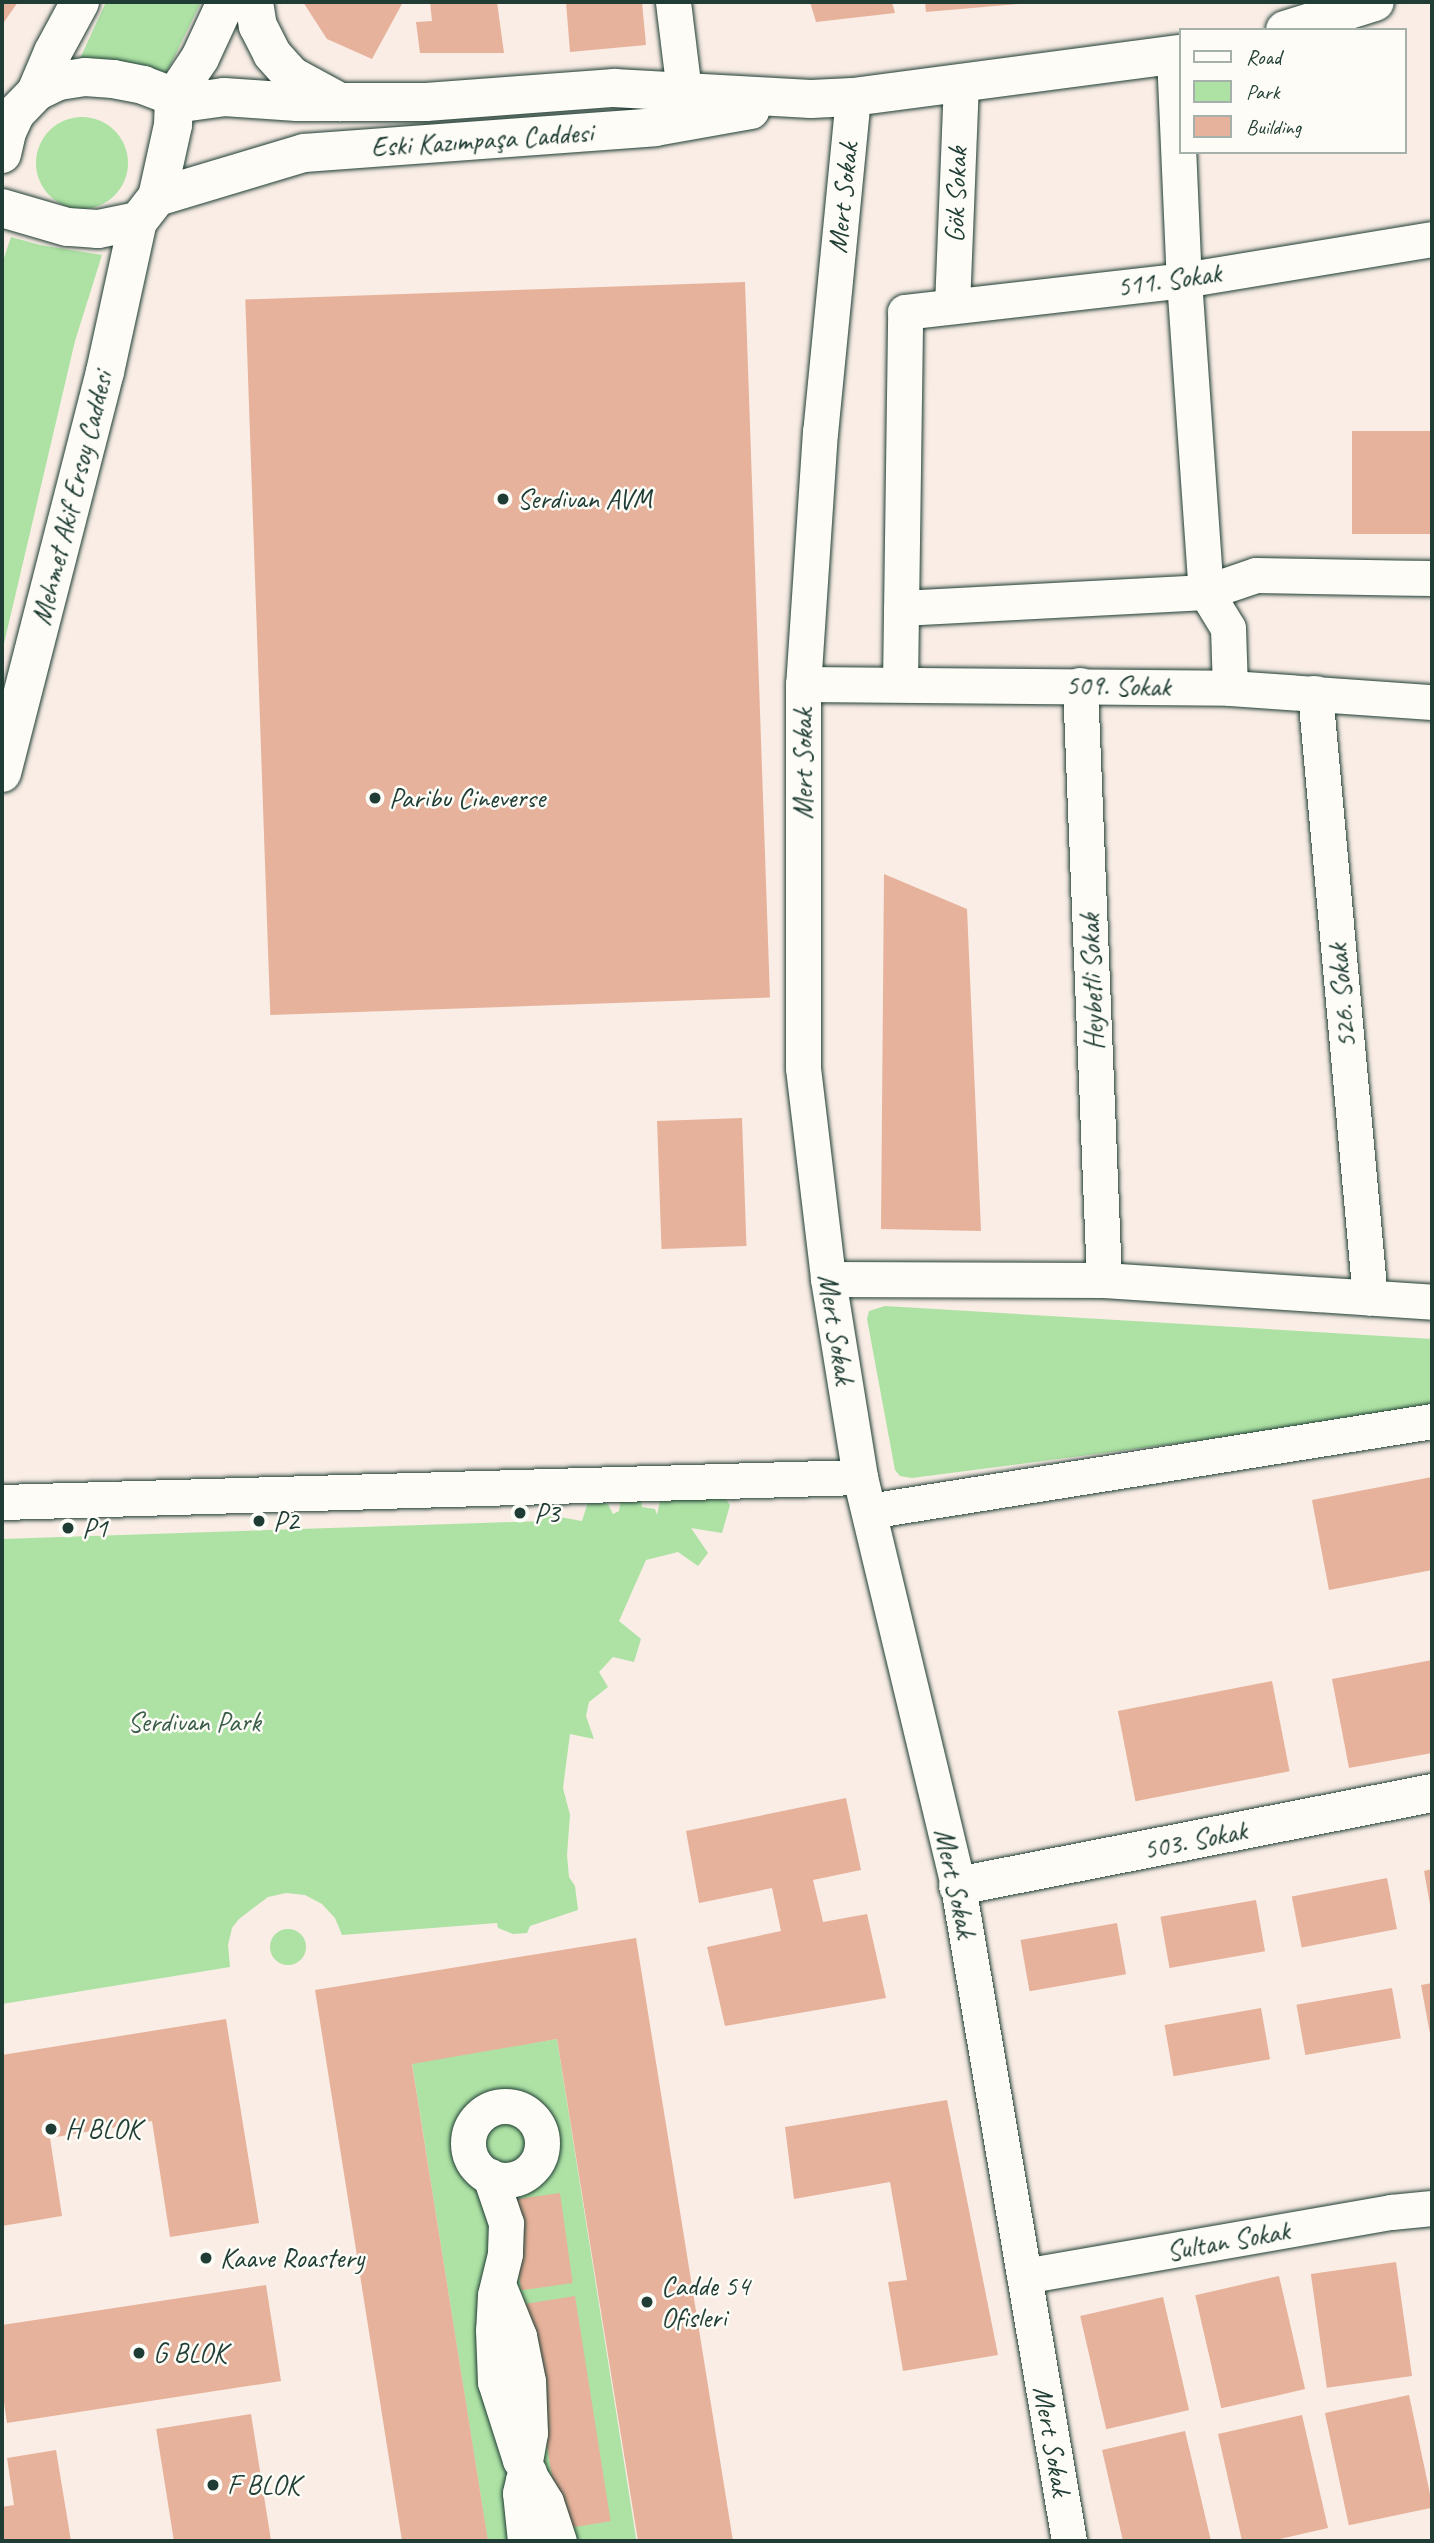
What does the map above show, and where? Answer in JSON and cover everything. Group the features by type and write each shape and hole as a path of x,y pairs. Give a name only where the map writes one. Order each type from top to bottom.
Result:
{"street":[{"path":"2,154 7,132 18,108 80,2"},
{"path":"18,108 59,81 85,77 143,85 175,101 200,58 226,2"},
{"path":"254,2 258,26 272,54 292,76 340,102"},
{"path":"673,2 684,92"},
{"path":"1291,28 1365,3"},
{"path":"1177,54 1178,86"},
{"name":"Eski Kazımpaşa Caddesi","path":"175,101 224,97 340,102 426,102 614,88 811,99 961,85 1177,54"},
{"name":"Gök Sokak","path":"952,306 961,85"},
{"name":"Mert Sokak","path":"853,97 820,431 803,684 803,1068 828,1279 860,1477 958,1886 1069,2541"},
{"name":"Eski Kazımpaşa Caddesi","path":"2,208 67,227 98,229 304,153 655,128 811,99"},
{"name":"Mehmet Akif Ersoy Caddesi","path":"2,773 175,101"},
{"path":"1180,154 1184,280 1206,592 1228,628 1230,688"},
{"name":"511. Sokak","path":"901,608 905,312 1184,280 1432,239"},
{"path":"900,684 901,608 1206,592 1256,575 1432,578"},
{"name":"509. Sokak","path":"803,684 1230,688 1432,702"},
{"name":"Heybetli Sokak","path":"1080,685 1104,1280"},
{"name":"526. Sokak","path":"1315,693 1370,1298"},
{"path":"828,1279 1104,1280 1432,1303"},
{"path":"869,1511 1432,1421"},
{"path":"5,1501 860,1477"},
{"name":"503. Sokak","path":"958,1886 1432,1793"},
{"path":"490,2176 506,2223 505,2255 493,2330 495,2382 509,2430 546,2502 559,2541"},
{"name":"Sultan Sokak","path":"1024,2276 1432,2208"},
{"path":"525,2541 520,2493 527,2469"}],"green space":[{"path":"106,2 201,2 167,72 77,65"},
{"path":"82,117 99,121 114,131 124,146 128,163 124,180 114,195 99,205 82,209 65,205 50,195 40,180 36,163 40,146 50,131 65,121"},
{"path":"11,237 40,245 102,255 75,341 2,652 2,264"},
{"path":"885,1306 1432,1339 1432,1410 912,1478 900,1476 895,1470 867,1319 869,1311"},
{"name":"Serdivan Park","path":"670,1484 716,1486 730,1505 722,1533 691,1528 708,1553 698,1566 678,1552 646,1560 619,1621 641,1639 634,1662 613,1657 599,1672 608,1687 589,1702 586,1716 594,1739 570,1734 563,1788 570,1815 567,1855 569,1877 575,1886 578,1910 530,1926 527,1933 513,1934 498,1928 497,1923 342,1935 335,1918 322,1904 305,1895 286,1893 268,1897 239,1919 232,1928 228,1945 230,1967 2,2004 2,1539 542,1521 543,1517 554,1516 582,1521 589,1499 608,1504 613,1514 619,1511 621,1499 641,1500 642,1507 655,1509 657,1515 660,1501"},
{"path":"288,1929 301,1934 306,1947 301,1960 288,1965 275,1960 270,1947 275,1934"},
{"path":"557,2039 636,2541 488,2541 412,2062"}],"building":[{"path":"2,2 18,2 2,25"},
{"path":"303,2 403,2 372,59 327,39"},
{"path":"430,2 497,2 504,53 420,53 416,22 432,21"},
{"path":"566,2 642,2 646,45 570,52"},
{"path":"810,2 892,2 895,13 816,22"},
{"path":"925,2 1019,2 1019,4 926,12"},
{"name":"Serdivan AVM","path":"745,282 770,998 270,1015 245,299"},
{"path":"1352,431 1432,431 1432,534 1352,534"},
{"path":"884,874 967,909 981,1231 881,1229"},
{"path":"742,1118 746,1246 662,1249 657,1121"},
{"path":"1432,1477 1432,1570 1329,1590 1312,1500"},
{"path":"1432,1660 1432,1753 1349,1768 1332,1679"},
{"path":"1272,1681 1290,1771 1135,1801 1118,1711"},
{"path":"846,1798 861,1870 813,1880 823,1922 867,1914 886,1998 725,2026 707,1947 781,1931 772,1888 699,1903 686,1831"},
{"path":"1432,1869 1432,1909 1431,1910 1424,1871"},
{"path":"1387,1878 1397,1929 1302,1948 1292,1897"},
{"path":"1256,1900 1265,1951 1170,1968 1160,1917"},
{"path":"1117,1923 1126,1974 1030,1991 1020,1940"},
{"name":"Cadde 54 Ofisleri","path":"636,1938 733,2541 638,2541 557,2039 412,2064 488,2541 402,2541 315,1990"},
{"path":"1432,1983 1432,2039 1431,2039 1421,1985"},
{"path":"1392,1988 1401,2038 1305,2055 1296,2005"},
{"path":"1261,2008 1270,2059 1174,2076 1164,2025"},
{"name":"H BLOK","path":"226,2019 259,2223 170,2237 152,2121 50,2138 62,2216 2,2226 2,2055"},
{"path":"947,2100 998,2355 903,2371 888,2282 907,2280 890,2182 794,2199 785,2127"},
{"path":"560,2193 573,2283 521,2290 509,2200"},
{"path":"1396,2262 1412,2376 1327,2388 1311,2274"},
{"path":"1279,2276 1305,2389 1221,2408 1195,2295"},
{"name":"G BLOK","path":"266,2285 281,2381 7,2423 2,2389 2,2325"},
{"path":"575,2296 611,2521 560,2529 525,2304"},
{"path":"1163,2297 1189,2410 1106,2429 1080,2316"},
{"path":"1409,2395 1432,2508 1349,2525 1325,2413"},
{"name":"F BLOK","path":"251,2414 271,2541 174,2541 156,2429"},
{"path":"1302,2415 1328,2528 1271,2541 1242,2541 1218,2434"},
{"path":"1185,2431 1211,2541 1123,2541 1102,2450"},
{"path":"56,2450 71,2541 2,2541 2,2507 14,2505 7,2458"}],"place":[{"name":"Serdivan AVM","path":"503,499"},
{"name":"Paribu Cineverse","path":"375,798"},
{"name":"P3","path":"520,1513"},
{"name":"P2","path":"259,1521"},
{"name":"P1","path":"68,1528"},
{"name":"H BLOK","path":"51,2129"},
{"name":"Kaave Roastery","path":"206,2258"},
{"name":"Cadde 54 Ofisleri","path":"647,2302"},
{"name":"G BLOK","path":"139,2353"},
{"name":"F BLOK","path":"213,2485"}]}
